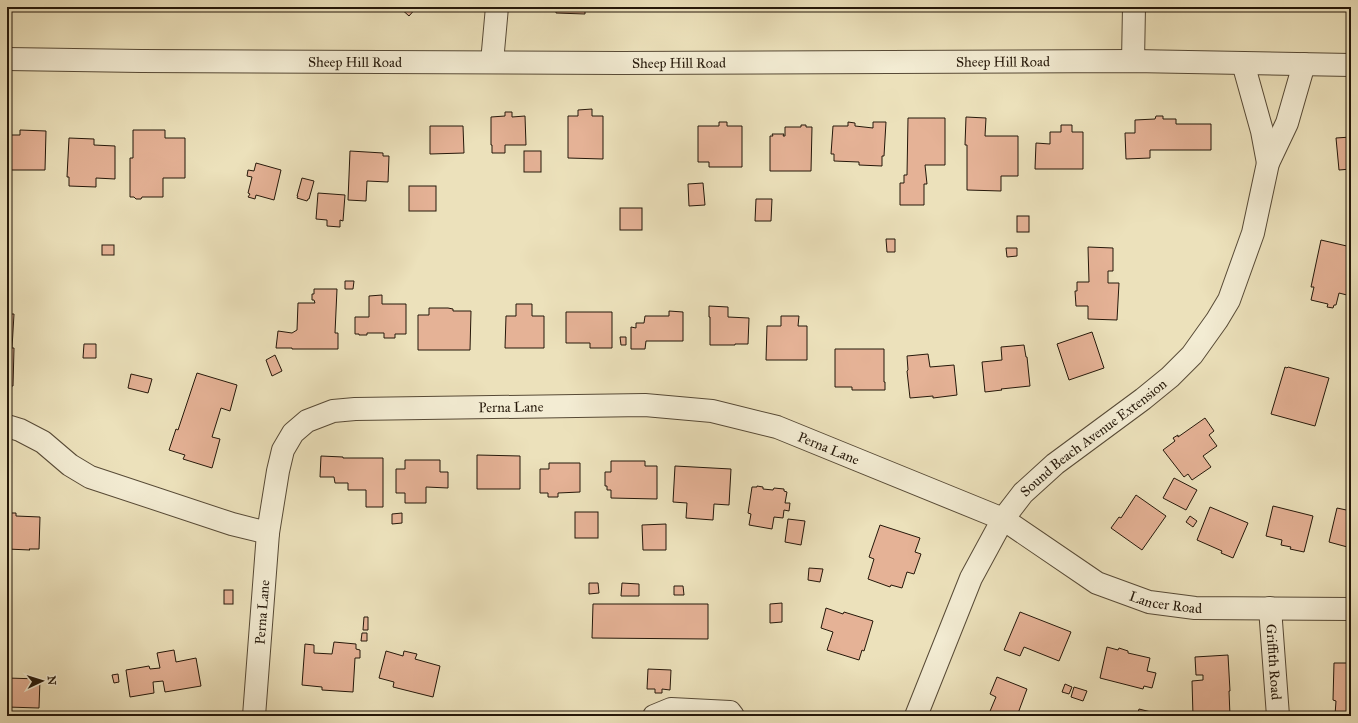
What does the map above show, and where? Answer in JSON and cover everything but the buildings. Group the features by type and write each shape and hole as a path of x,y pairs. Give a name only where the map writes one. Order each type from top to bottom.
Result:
{"street":[{"path":"492,62 497,7"},
{"path":"1133,61 1134,7"},
{"name":"Sheep Hill Road","path":"7,59 620,63 1133,61 1351,65"},
{"name":"Sound Beach Avenue Extension","path":"1243,63 1262,131 1268,163"},
{"name":"Sound Beach Avenue Extension","path":"916,716 971,578 1003,519 1023,493 1055,464 1144,399 1170,377 1192,355 1217,320 1229,300 1253,233 1268,163 1287,122 1304,64"},
{"name":"Perna Lane","path":"254,716 268,533 281,457 283,450 293,433 307,421 333,411 375,407 645,405 712,411 777,427 1003,519"},
{"path":"7,426 20,430 43,442 70,465 90,478 232,524 268,533"},
{"name":"Lancer Road","path":"1003,519 1097,583 1149,602 1195,608 1351,609"},
{"name":"Griffith Road","path":"1270,608 1278,716"},
{"path":"654,716 671,709 730,712 733,716"}]}
